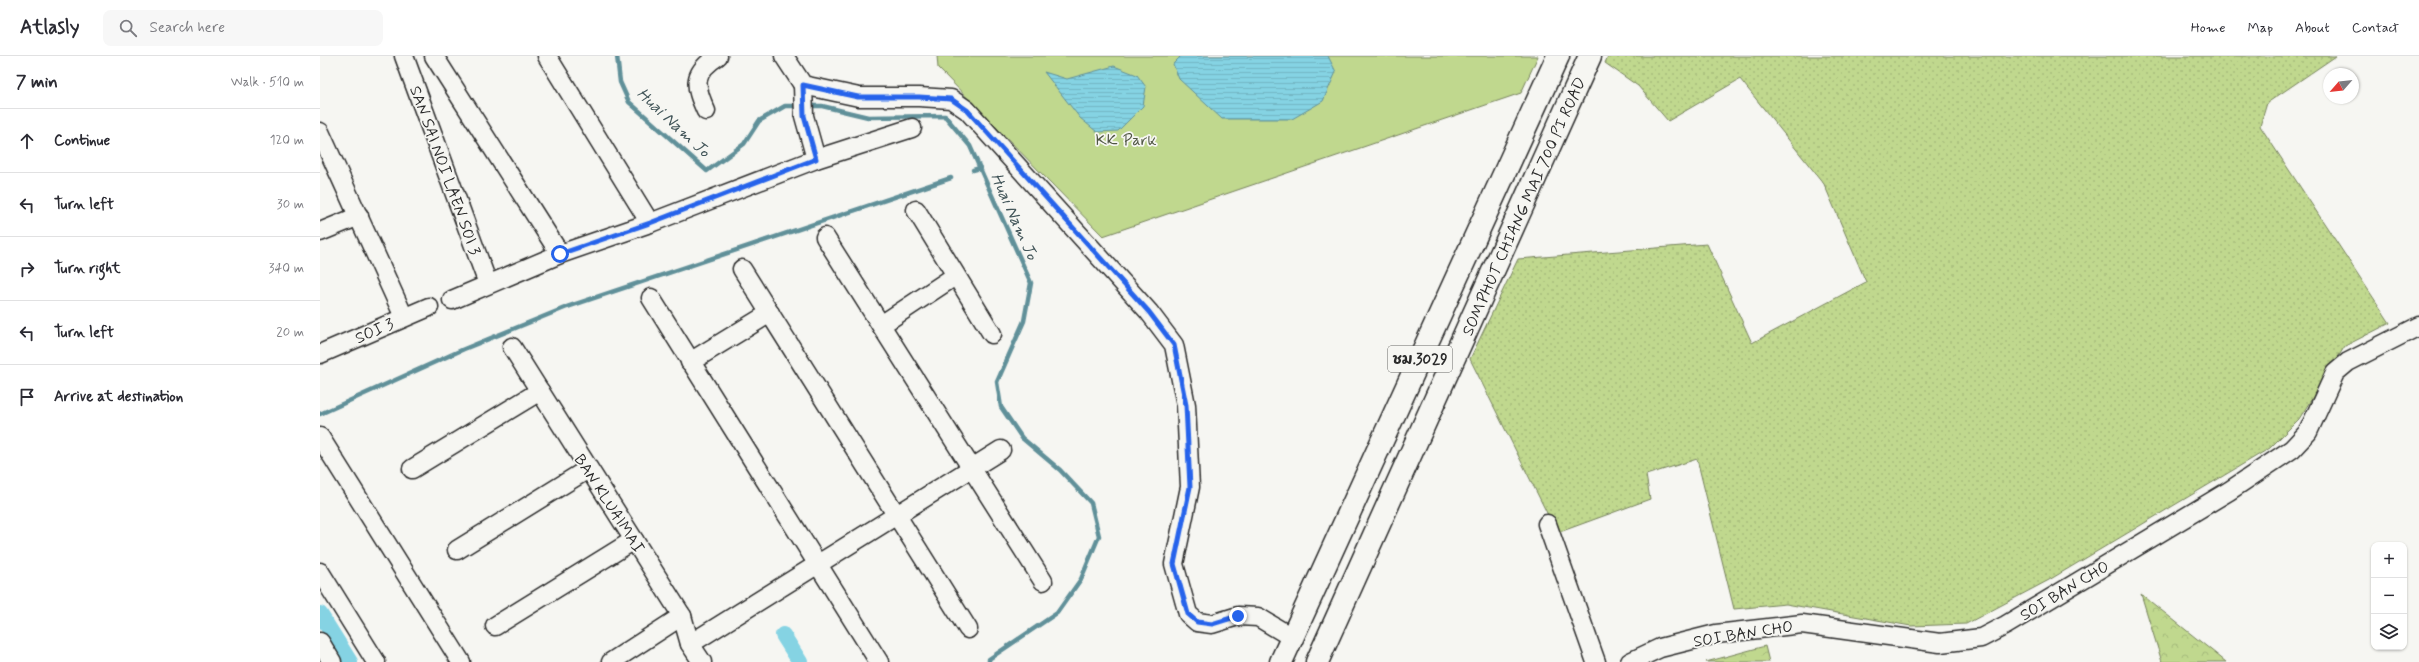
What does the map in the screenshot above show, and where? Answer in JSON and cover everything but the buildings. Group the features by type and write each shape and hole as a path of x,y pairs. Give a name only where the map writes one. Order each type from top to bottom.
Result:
{"main road":[{"name":"SOMPHOT CHIANG MAI 700 PI ROAD","path":"1282,662 1558,56"},
{"name":"SOMPHOT CHIANG MAI 700 PI ROAD","path":"1317,662 1590,56"}],"street":[{"name":"SAN SAI NOI LAEN SOI 3","path":"404,56 488,284"},
{"path":"434,56 560,254"},
{"path":"547,56 650,223"},
{"path":"706,111 697,93 697,81 702,66 718,56"},
{"path":"784,56 803,91 804,116 816,159"},
{"path":"803,91 858,97 919,97 951,99 967,110 1149,312 1174,345 1186,405 1190,487 1174,564 1188,614 1197,622 1212,624 1238,616 1258,617 1292,638"},
{"path":"452,300 560,254 650,223 816,159 912,128"},
{"path":"320,132 360,216 404,317"},
{"path":"916,210 992,334"},
{"path":"320,232 360,216"},
{"path":"825,237 1043,581"},
{"path":"742,269 968,630"},
{"path":"881,325 956,276"},
{"path":"651,298 879,662"},
{"name":"SOI 3","path":"320,354 429,307"},
{"path":"690,362 770,313"},
{"name":"SOI BAN CHO","path":"1630,662 1660,648 1716,634 1802,624 1940,643 1981,638 2006,625 2229,491 2292,449 2308,432 2335,374 2348,362 2419,326"},
{"name":"BAN KLUAIMAI","path":"512,347 682,616 690,644 702,662"},
{"path":"412,469 540,391"},
{"path":"320,437 461,662"},
{"path":"690,644 1001,450"},
{"path":"457,550 588,469"},
{"path":"1546,524 1596,662"},
{"path":"495,626 634,540"},
{"path":"320,572 376,662"},
{"path":"611,662 682,616"},
{"path":"320,642 332,662"}],"green space":[{"name":"KK Park","path":"937,56 1538,56 1521,93 1103,236 938,68"},
{"path":"1608,56 2336,56 2267,103 2260,126 2390,323 2345,346 2299,419 2270,448 2049,580 1966,624 1911,626 1786,604 1734,609 1697,459 1646,475 1650,499 1557,533 1470,359 1518,259 1707,244 1752,343 1866,282 1824,184 1740,79 1668,121 1638,86 1605,63"},
{"path":"2141,594 2226,662 2162,662"},
{"path":"1765,646 1769,662 1706,662"}],"water":[{"path":"1181,56 1328,56 1336,72 1323,101 1292,119 1222,119 1179,79 1173,64"},
{"path":"1114,66 1137,75 1146,87 1143,106 1118,131 1097,132 1080,118 1044,72 1067,79"}],"waterway":[{"name":"Huai Nam Jo","path":"617,56 620,82 629,102 707,171 744,144 759,121 785,106 799,106"},
{"name":"Huai Nam Jo","path":"807,106 822,106 868,117 945,116 970,146 1031,283 1024,321 997,382 1001,407 1022,438 1060,470 1091,503 1099,536 1081,579 1057,613 989,659 989,662"},
{"name":"Huai Nam Jo","path":"973,170 980,168"},
{"path":"320,414 464,349 567,307 951,178"},
{"path":"320,614 350,662"},
{"path":"783,635 800,662"}],"route":[{"path":"560,254 650,223 816,159 804,116 803,85 858,97 919,97 951,99 967,110 1149,312 1174,345 1186,405 1190,487 1174,564 1188,614 1197,622 1212,624 1238,616"}]}
